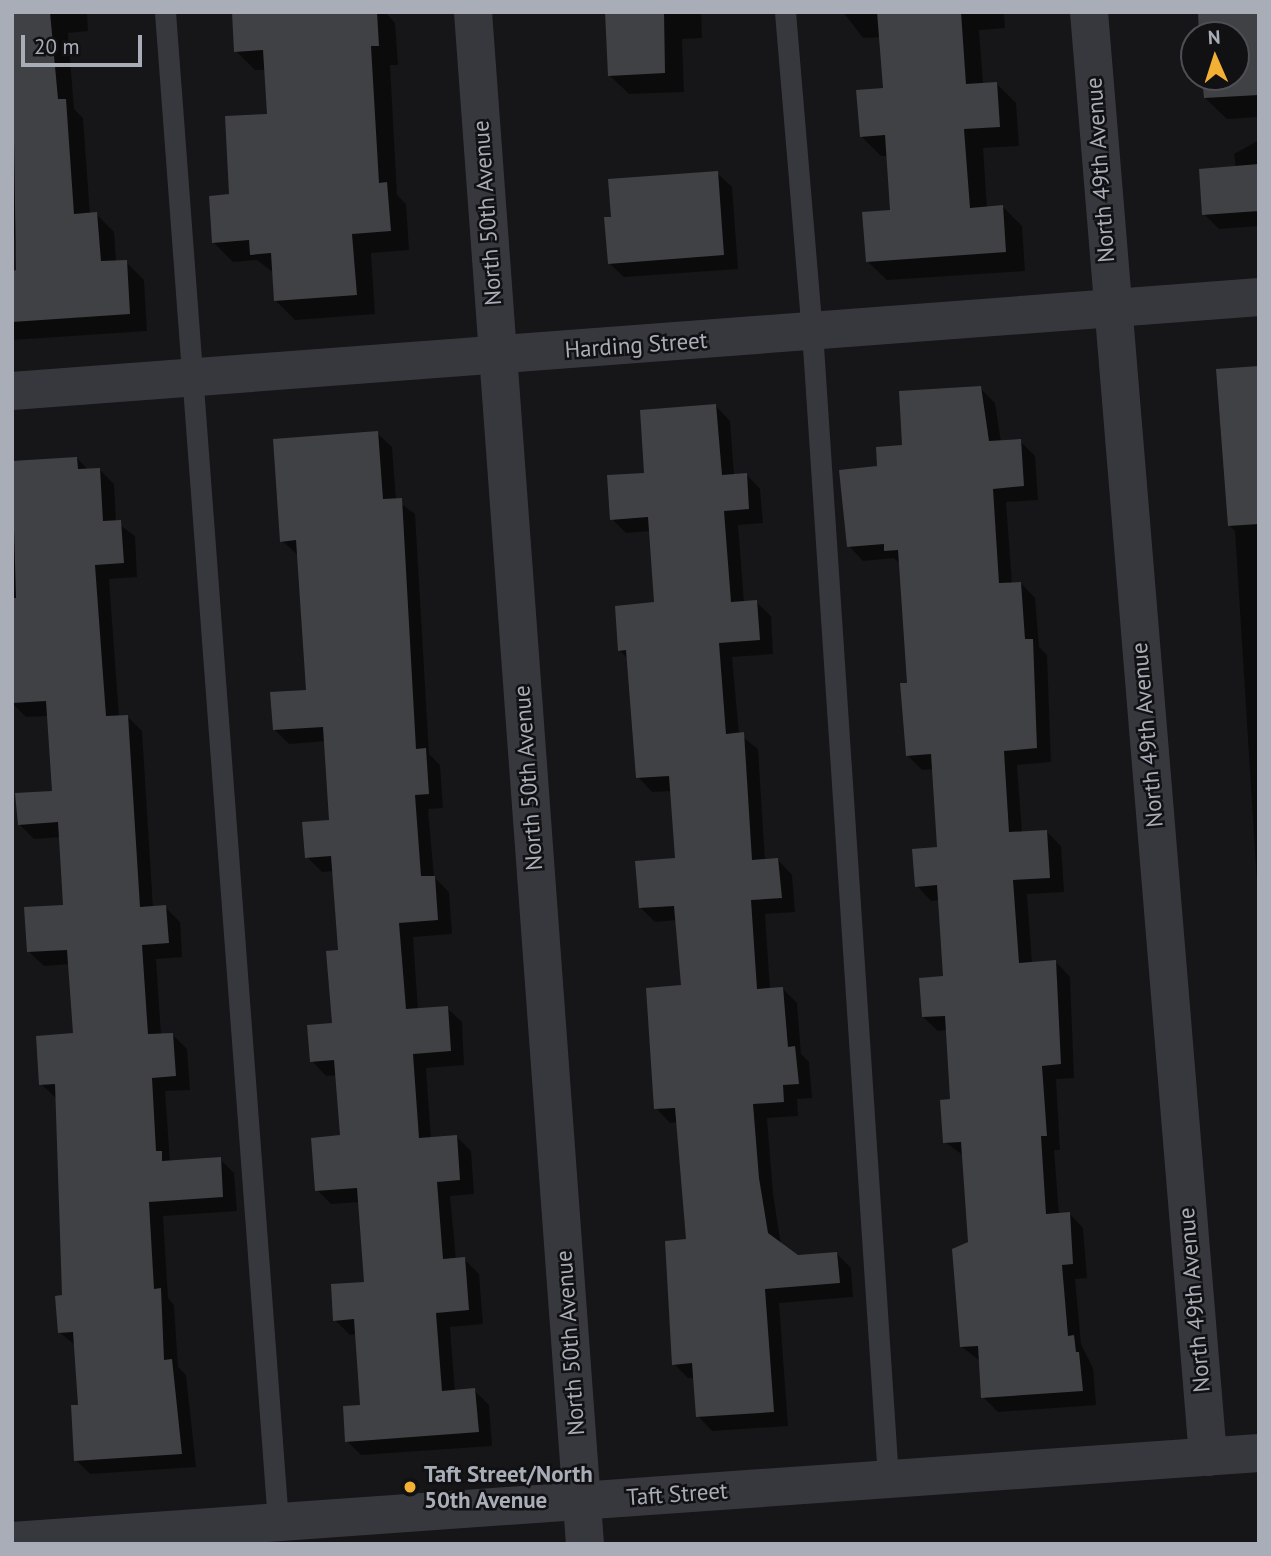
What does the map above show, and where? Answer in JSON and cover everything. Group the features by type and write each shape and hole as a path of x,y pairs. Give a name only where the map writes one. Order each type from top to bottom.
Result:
{"street":[{"name":"North 50th Avenue","path":"473,12 585,1544"},
{"name":"North 49th Avenue","path":"1089,12 1110,307 1208,1457"},
{"name":"Harding Street","path":"12,391 1259,297"},
{"name":"Taft Street","path":"12,1541 1259,1453"}],"lane":[{"path":"165,12 278,1523"},
{"path":"785,12 812,331 888,1479"}],"building":[{"path":"12,12 50,12 58,99 66,99 74,214 97,212 101,261 127,260 130,314 12,322 12,271 16,270"},
{"path":"232,12 377,12 379,46 371,46 379,183 387,182 391,231 352,234 357,295 274,301 271,253 250,255 249,240 212,243 209,196 229,194 225,116 267,114 263,50 234,52"},
{"path":"605,12 664,12 665,73 608,76"},
{"path":"877,12 961,12 966,84 997,82 1000,127 964,129 970,208 1003,205 1006,252 866,262 862,212 890,210 885,135 860,137 856,90 883,88"},
{"path":"1198,12 1259,12 1259,95 1204,98 1203,91 1250,91 1250,21 1198,21"},
{"path":"1259,164 1259,211 1202,215 1199,169"},
{"path":"718,171 724,255 608,264 604,217 611,217 608,179"},
{"path":"1259,366 1259,524 1228,526 1216,369"},
{"path":"981,386 989,441 1021,439 1024,486 993,489 999,583 1021,582 1025,639 1033,639 1037,748 1004,751 1009,832 1047,830 1050,878 1013,880 1019,963 1056,960 1061,1064 1042,1066 1047,1136 1041,1136 1046,1214 1070,1212 1073,1264 1062,1265 1068,1336 1074,1335 1076,1352 1079,1352 1083,1391 981,1398 978,1346 960,1347 952,1249 968,1242 961,1142 943,1143 940,1100 950,1099 945,1016 922,1017 919,978 943,976 937,885 915,887 912,849 937,847 931,754 906,756 900,683 907,683 898,550 884,551 884,544 847,547 839,470 877,466 876,447 902,445 899,391"},
{"path":"716,404 722,475 747,473 749,509 724,511 731,602 757,600 760,640 719,643 726,734 744,732 752,860 778,858 782,898 751,900 757,989 783,987 788,1047 795,1046 799,1084 783,1085 784,1102 753,1104 759,1178 768,1233 798,1255 837,1252 840,1283 765,1289 774,1412 696,1417 692,1363 672,1365 665,1241 686,1239 675,1108 654,1109 646,988 681,985 674,906 639,908 635,861 675,858 669,776 636,778 626,650 618,651 615,606 654,602 648,517 610,520 607,475 644,473 640,410"},
{"path":"378,431 383,499 402,498 416,749 426,748 429,794 415,795 421,876 435,876 438,920 399,923 406,1009 448,1006 451,1051 413,1054 419,1138 457,1135 460,1180 437,1182 443,1259 465,1257 469,1310 436,1313 442,1391 475,1388 479,1432 345,1442 343,1406 360,1405 354,1319 333,1321 331,1284 364,1282 357,1188 315,1191 311,1138 340,1135 334,1060 310,1062 307,1025 332,1023 326,951 338,950 331,856 305,858 302,822 329,820 323,727 273,730 270,692 306,690 296,540 280,542 273,439"},
{"path":"77,457 78,469 100,468 103,521 121,520 124,563 95,565 106,716 128,715 140,907 166,905 169,943 142,945 148,1034 173,1033 176,1076 152,1078 156,1151 162,1151 162,1161 221,1157 223,1197 149,1202 154,1289 161,1288 164,1360 172,1359 182,1454 74,1461 71,1405 78,1405 73,1332 58,1333 55,1296 62,1295 55,1084 39,1085 36,1036 73,1033 67,950 27,952 24,907 63,905 58,822 18,825 15,793 52,791 46,701 12,703 12,598 16,598 12,461"}],"place":[{"name":"Taft Street/North 50th Avenue","path":"410,1487"}]}
